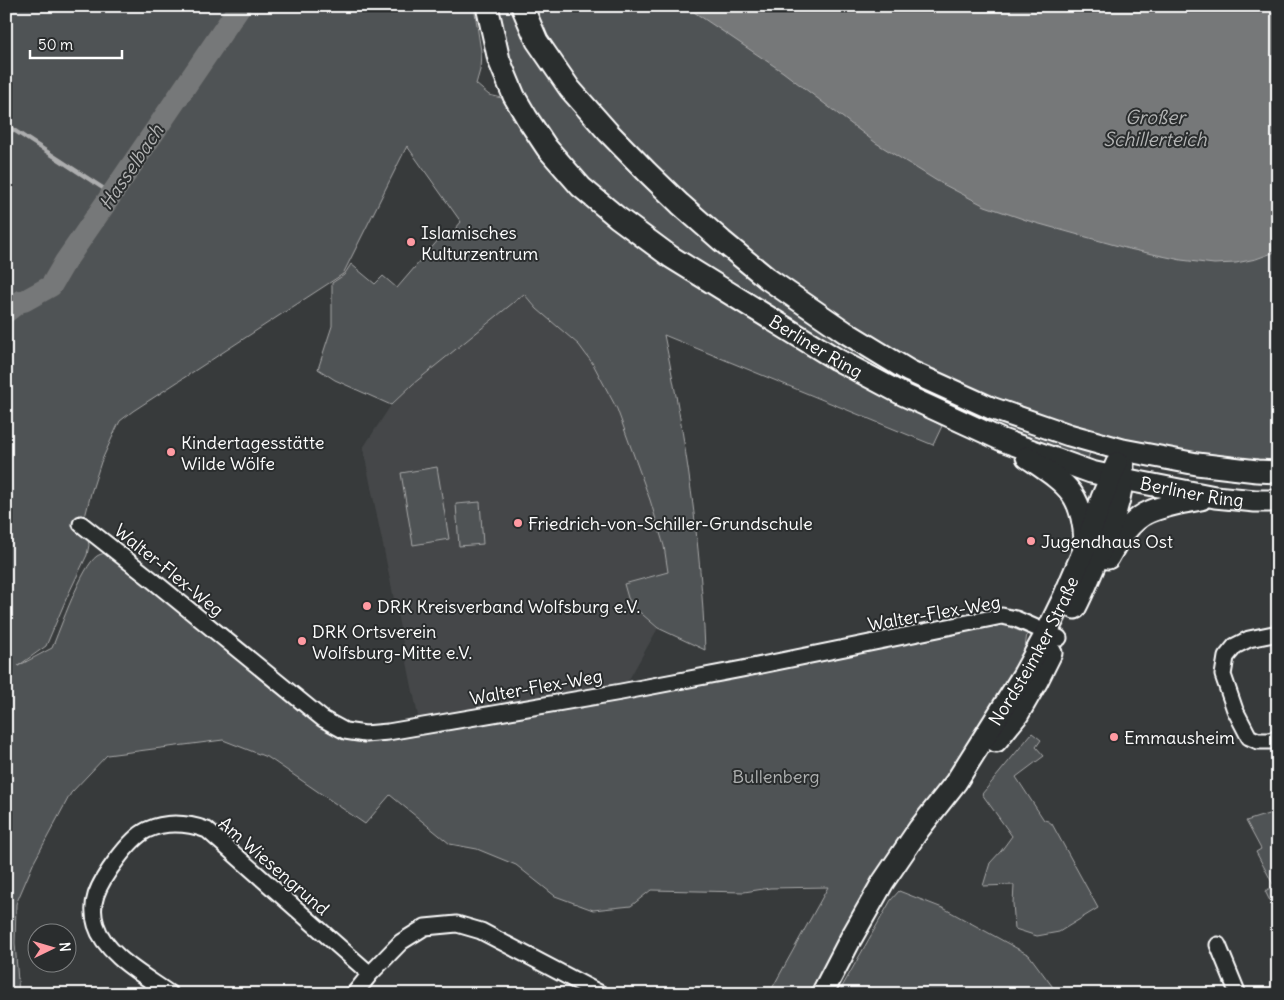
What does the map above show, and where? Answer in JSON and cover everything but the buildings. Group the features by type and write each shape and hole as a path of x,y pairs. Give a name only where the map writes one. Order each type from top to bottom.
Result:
{"main road":[{"name":"Berliner Ring","path":"487,6 499,60 514,96 526,118 547,148 581,186 671,258 836,359 904,395 1002,440 1091,472 1117,478 1215,497 1278,501"},
{"name":"Berliner Ring","path":"522,6 537,41 570,89 608,132 680,204 768,278 845,332 909,371 991,408 1069,435 1123,450 1197,464 1278,472"},
{"path":"1002,440 1046,470 1068,488 1080,509 1084,524 1085,548"},
{"name":"Nordsteimker Straße","path":"1053,635 1077,603 1119,503 1117,478 1123,450"},
{"name":"Nordsteimker Straße","path":"822,994 850,940 884,882 919,829 956,782 980,762 1018,714 1037,681 1064,597 1085,548 1102,498 1117,478"},
{"path":"1077,603 1101,573 1114,544 1138,519 1147,513 1176,504 1215,497"}],"street":[{"name":"Walter-Flex-Weg","path":"81,524 323,719 345,731 365,734 388,732 621,692 1002,616 1016,619 1053,635"},
{"path":"1278,633 1249,639 1235,646 1226,657 1223,675 1235,710 1248,737 1258,742 1278,738"},
{"name":"Am Wiesengrund","path":"170,994 109,948 95,924 94,912 95,897 100,885 124,850 145,831 169,824 193,825 207,830 370,974"},
{"path":"354,994 370,974 401,942 425,927 456,924 481,931 591,992"},
{"path":"1218,945 1238,994"}],"shaded area":[{"name":"Friedrich-von-Schiller-Grundschule","path":"523,294 579,345 593,364 617,409 650,500 664,546 668,572 624,584 635,608 658,628 623,690 419,721 363,448 391,405 413,384"}],"green space":[{"name":"Bullenberg","path":"6,6 474,6 481,51 480,70 476,84 489,95 506,99 649,250 769,330 942,426 933,445 664,335 686,452 700,571 705,650 658,628 635,608 628,598 624,584 668,572 664,546 650,500 617,409 593,364 579,345 537,309 524,294 413,384 391,405 335,380 318,369 332,326 332,283 344,275 351,264 375,284 383,276 397,288 446,231 450,235 461,222 407,146 343,274 120,421 101,462 84,521 89,545 87,555 46,646 18,666 52,648 78,584 91,562 97,556 109,553 113,553 344,736 951,627 1002,624 1027,634 1022,667 814,994 769,994 828,887 770,888 744,892 651,890 631,906 593,910 555,896 516,865 477,849 450,844 390,795 365,824 269,758 223,740 107,755 71,793 34,862 16,904 15,943 19,994 6,994"},
{"path":"494,6 513,6 559,85 842,338 1091,449 1087,462 948,408 771,314 604,198 547,137 514,77"},
{"path":"532,6 1278,6 1278,467 1100,437 1005,404 933,371 839,318 761,260 692,202 618,129 563,63 545,37"},
{"path":"437,467 449,539 413,545 401,473"},
{"path":"480,502 483,544 459,546 456,504"},
{"path":"1032,733 1041,740 1036,747 1044,756 1016,777 1044,820 1052,824 1098,908 1059,932 1037,936 1015,929 1014,885 983,886 990,863 1012,836 982,794"},
{"path":"1278,811 1278,917 1265,891 1274,886 1256,852 1261,849 1246,821"},
{"path":"899,891 945,909 1029,955 1058,994 1039,994 1027,990 1026,994 838,994 891,900"}],"water":[{"name":"Großer Schillerteich","path":"685,6 1278,6 1278,251 1256,259 1236,263 1214,264 1181,260 1129,249 1029,221 985,206 937,181 876,143 783,72"},
{"path":"6,301 20,301 12,320 6,322"}],"waterway":[{"name":"Hasselbach","path":"6,312 20,301 24,301 51,286 65,262 240,6"},
{"path":"6,125 112,194"}],"place":[{"name":"Islamisches Kulturzentrum","path":"411,242"},
{"name":"Kindertagesstätte Wilde Wölfe","path":"171,452"},
{"name":"Friedrich-von-Schiller-Grundschule","path":"518,523"},
{"name":"Jugendhaus Ost","path":"1031,541"},
{"name":"DRK Kreisverband Wolfsburg e.V.","path":"367,606"},
{"name":"DRK Ortsverein Wolfsburg-Mitte e.V.","path":"302,641"},
{"name":"Emmausheim","path":"1114,737"}]}
